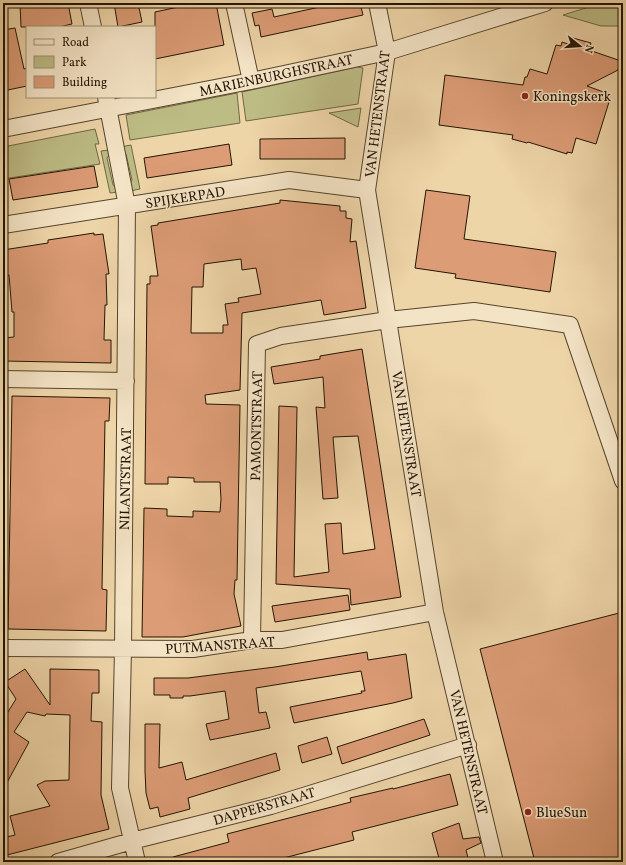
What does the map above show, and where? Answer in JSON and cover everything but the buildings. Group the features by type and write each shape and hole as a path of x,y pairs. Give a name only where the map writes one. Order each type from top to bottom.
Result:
{"street":[{"path":"88,3 93,26"},
{"path":"234,3 251,81"},
{"name":"VAN HETENSTRAAT","path":"377,3 387,52 367,190 435,612 495,862"},
{"name":"MARIENBURGHSTRAAT","path":"156,96 251,81 387,52 542,3"},
{"name":"MARIENBURGHSTRAAT","path":"3,129 107,103 140,98"},
{"name":"NILANTSTRAAT","path":"107,103 127,206 123,649 120,788 137,862"},
{"name":"SPIJKERPAD","path":"3,225 289,180 367,190"},
{"path":"388,320 474,311 570,325 617,441 623,481"},
{"name":"PAMONTSTRAAT","path":"252,640 257,344 281,336 388,320"},
{"path":"3,379 126,381"},
{"name":"PUTMANSTRAAT","path":"3,648 193,649 252,640 282,640 435,612"},
{"name":"DAPPERSTRAAT","path":"58,862 132,841 272,806 468,745"}],"green space":[{"path":"602,3 623,3 623,26 601,26 563,15"},
{"path":"357,67 363,68 358,104 246,121 242,92"},
{"path":"237,93 240,123 130,140 126,115"},
{"path":"361,108 358,127 329,113"},
{"path":"95,129 99,144 95,144 100,164 3,179 3,147"},
{"path":"131,145 140,189 130,191 129,186 132,180 126,154 121,151 120,147"},
{"path":"109,150 110,154 107,158 113,185 118,188 119,192 110,193 101,151"}],"place":[{"name":"Koningskerk","path":"525,96"},
{"name":"BlueSun","path":"528,812"}]}
